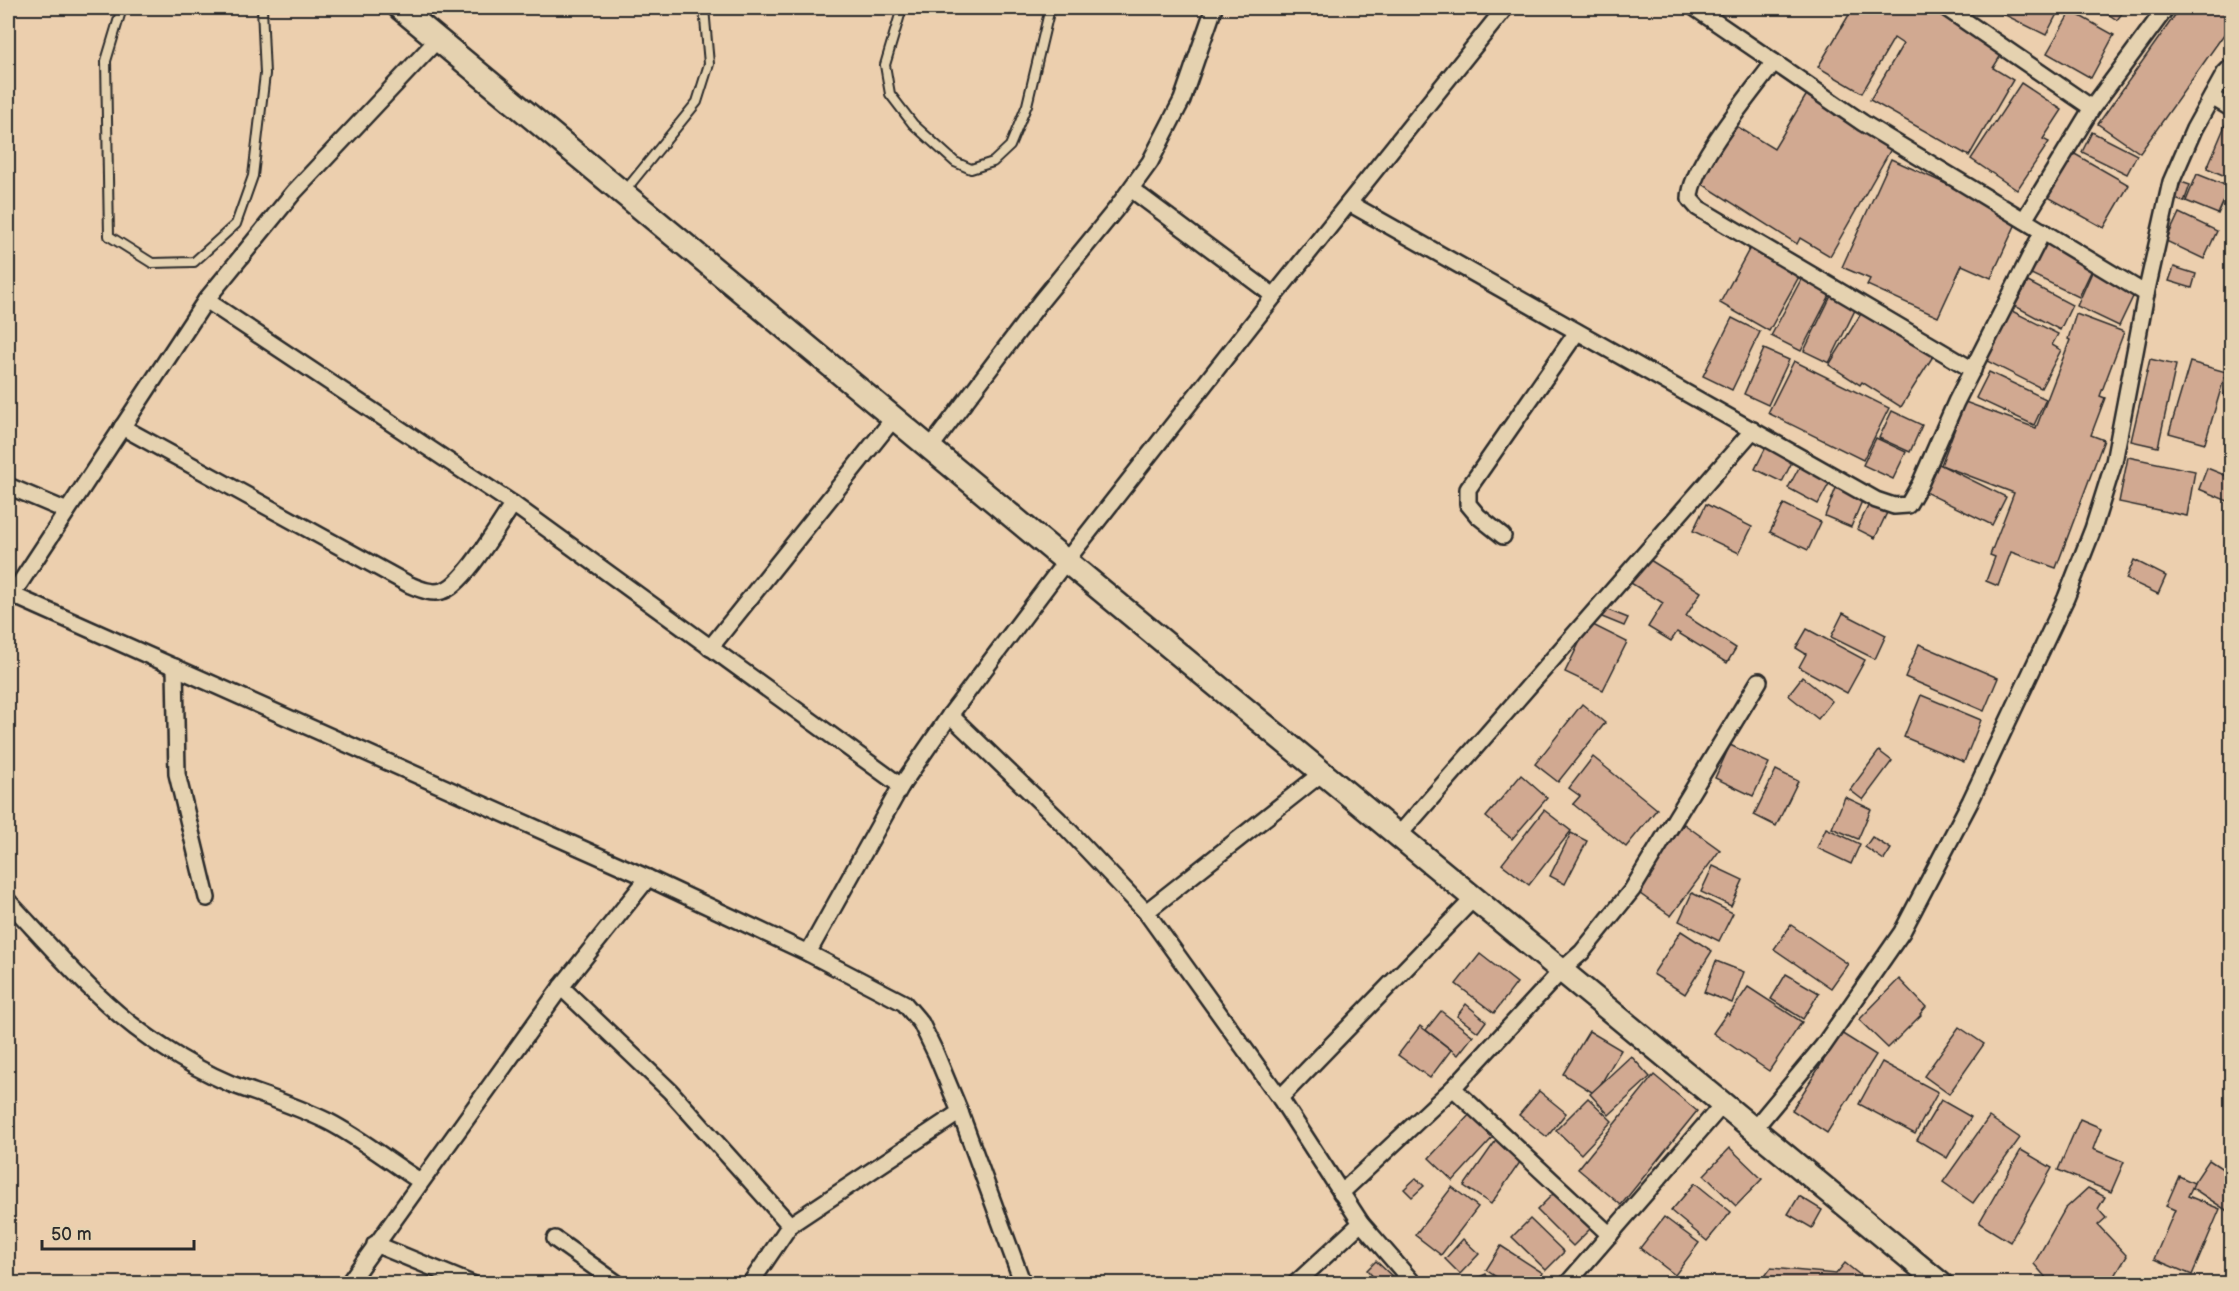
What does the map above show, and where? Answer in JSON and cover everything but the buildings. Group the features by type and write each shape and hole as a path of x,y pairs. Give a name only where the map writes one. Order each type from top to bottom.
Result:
{"main road":[{"path":"400,8 1941,1284"}],"street":[{"path":"930,448 1150,162 1177,111 1214,8"},
{"path":"808,953 901,786 950,715 1066,561 1274,296 1505,8"},
{"path":"1697,8 1863,123 2146,294"},
{"path":"1947,8 2092,108"},
{"path":"2024,220 2092,108 2166,8"},
{"path":"438,39 294,192 206,300 10,594 648,878 808,953 904,1003 921,1023 960,1112 1023,1284"},
{"path":"1774,62 1706,156 1689,189 1690,199 1698,208 1973,370"},
{"path":"1754,1129 1823,1046 1902,932 1970,802 2066,598 2093,529 2114,462 2146,294 2171,182 2194,129 2232,66"},
{"path":"2212,97 2232,109"},
{"path":"1131,189 1274,296"},
{"path":"1349,203 1876,500 1894,506 1908,505 1920,484 1973,370 2043,231"},
{"path":"206,300 513,504 901,786"},
{"path":"1503,536 1478,516 1468,504 1468,489 1578,332"},
{"path":"710,648 894,418"},
{"path":"122,427 410,585 429,592 443,591 454,585 471,566 513,504"},
{"path":"1398,836 1753,430"},
{"path":"8,486 67,511"},
{"path":"175,667 177,774 207,898"},
{"path":"1341,1193 1453,1088 1562,970 1582,952 1632,890 1759,681"},
{"path":"950,715 1059,820 1146,912 1280,1098 1360,1223 1414,1284"},
{"path":"1146,912 1322,773"},
{"path":"348,1284 561,987 648,878"},
{"path":"1280,1098 1474,898"},
{"path":"8,901 82,979 126,1020 161,1046 192,1065 230,1083 296,1107 331,1123 420,1181"},
{"path":"561,987 670,1091 789,1225"},
{"path":"1453,1088 1610,1235"},
{"path":"1567,1284 1723,1104"},
{"path":"750,1284 789,1225 960,1112"},
{"path":"1295,1284 1360,1223"},
{"path":"555,1239 618,1284"},
{"path":"375,1244 472,1284"}],"lane":[{"path":"122,8 106,61 109,236 152,263 194,262 236,224 253,177 265,74 262,8"},
{"path":"623,193 697,102 709,64 704,8"},
{"path":"902,8 885,65 890,94 913,124 955,162 970,169 993,162 1010,146 1027,105 1050,8"}]}
